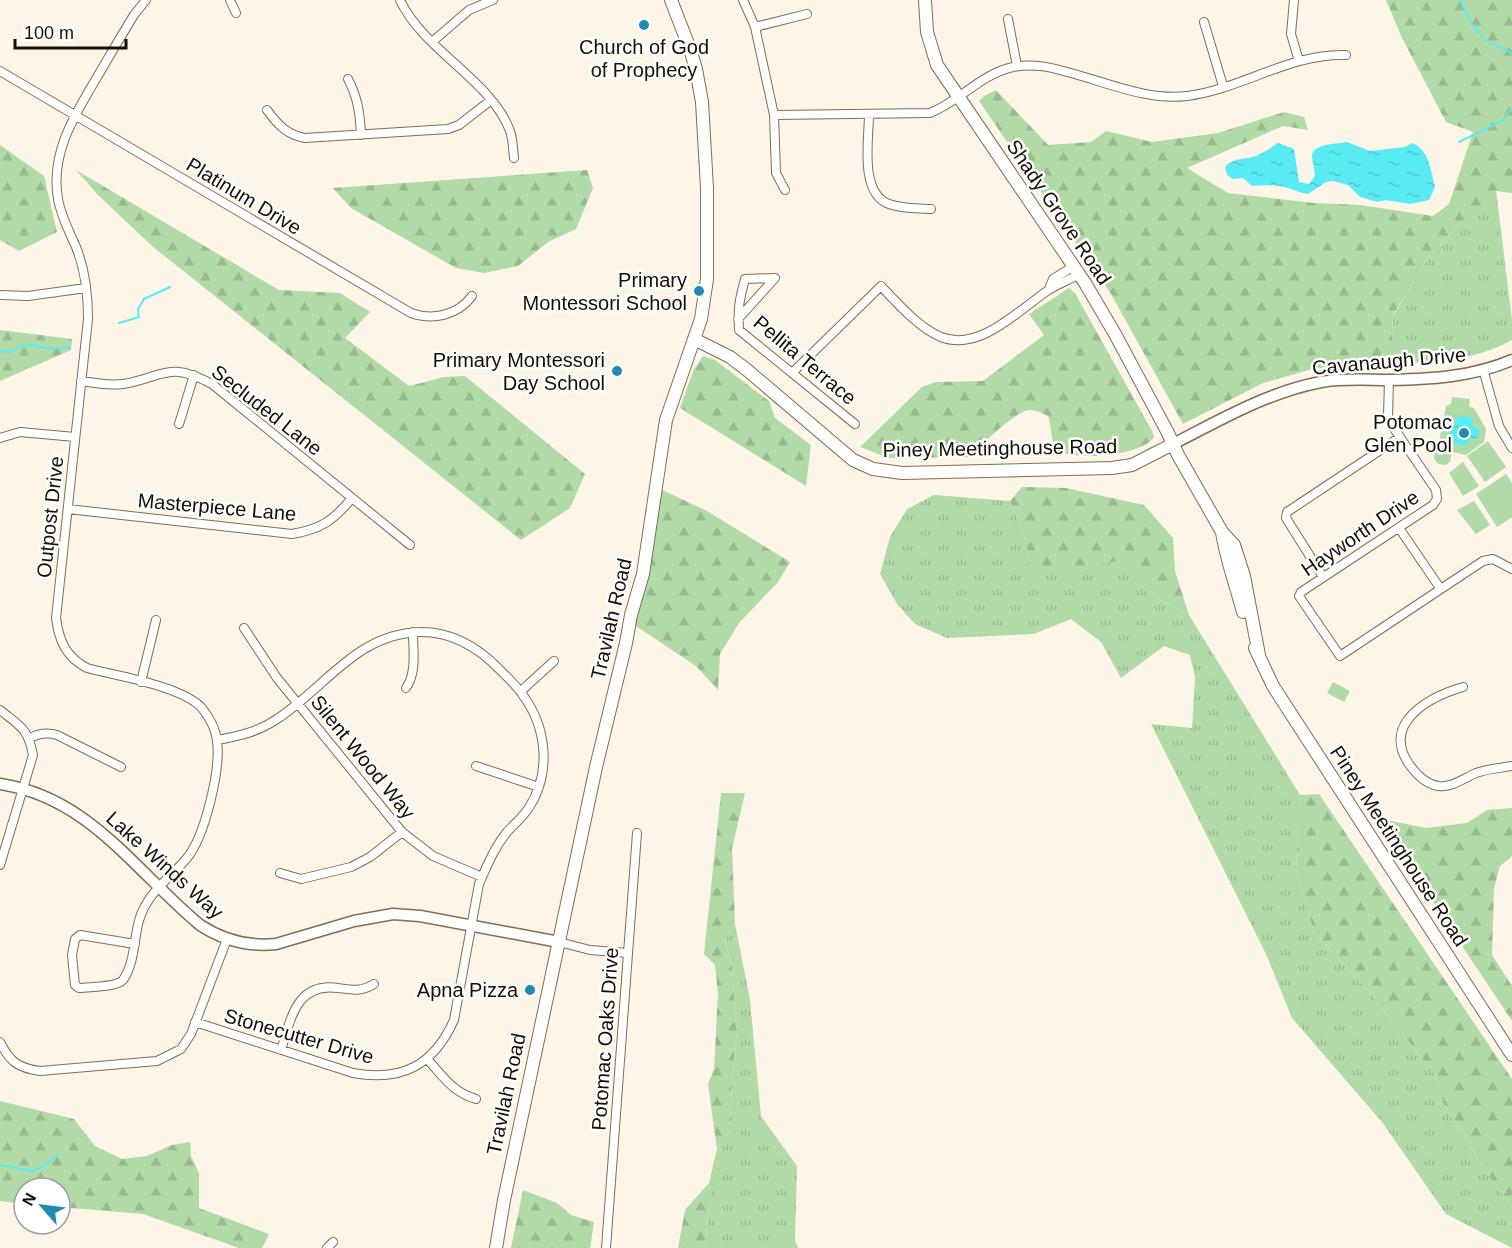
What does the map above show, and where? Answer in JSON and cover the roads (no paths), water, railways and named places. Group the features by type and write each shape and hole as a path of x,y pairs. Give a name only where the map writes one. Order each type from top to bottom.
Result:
{"main road":[{"name":"Travilah Road","path":"496,1248 502,1209 596,767 631,615 643,574 666,420 701,319 707,279 707,188 703,113 696,69 671,0"},
{"name":"Shady Grove Road","path":"926,0 925,15 929,45 937,65 957,98 1077,270 1115,334 1173,444"},
{"name":"Piney Meetinghouse Road","path":"694,339 730,357 844,453 873,470 902,473 1112,468 1132,465 1173,444 1221,532 1234,545 1244,576 1259,655 1273,686 1512,1055"}],"street":[{"name":"Outpost Drive","path":"135,944 80,935 75,939 72,955 75,985 79,988 118,984 123,980 135,944 139,920 145,905 188,858 202,830 218,764 217,740 208,717 192,699 176,691 87,669 78,664 64,650 61,643 56,618 88,319 86,288 76,248 64,222 58,198 57,170 66,133 75,115 134,15 146,0"},
{"path":"230,0 236,13"},
{"path":"400,0 404,9 432,42 491,100 502,114 509,130 514,158"},
{"path":"432,42 469,10 493,0"},
{"path":"743,0 755,27 774,115 776,174 785,190"},
{"path":"1294,0 1291,34 1299,61"},
{"path":"755,27 807,14"},
{"path":"1008,19 1017,66"},
{"path":"1204,22 1223,86"},
{"path":"774,115 930,113 990,75 1017,66 1053,68 1137,92 1163,96 1188,96 1299,61 1324,56 1346,56"},
{"name":"Platinum Drive","path":"0,71 411,314 420,317 441,317 459,309 472,296"},
{"path":"348,79 356,95 360,112 361,135"},
{"path":"267,110 282,127 296,136 305,138 448,129 459,125 491,100"},
{"path":"869,114 868,173 875,192 890,204 931,209"},
{"path":"792,373 881,286 909,315 935,334 956,339 983,336 1049,289 1053,279 1077,270"},
{"name":"Pellita Terrace","path":"738,319 776,278 745,279 738,304 738,319 739,330 855,424"},
{"path":"0,295 28,296 86,288"},
{"name":"Cavanaugh Drive","path":"1173,444 1283,391 1338,380 1433,379 1460,376 1512,360"},
{"path":"1483,369 1499,426 1511,445"},
{"name":"Secluded Lane","path":"81,381 124,384 166,371 194,375 212,384 410,545"},
{"path":"179,424 194,375"},
{"name":"Hayworth Drive","path":"1389,380 1388,416 1391,424 1436,490 1437,499 1433,505 1323,577 1301,592 1299,596 1340,656 1483,561 1493,559 1512,568"},
{"path":"0,438 20,432 75,437"},
{"path":"1323,577 1286,518 1287,512 1400,437"},
{"name":"Masterpiece Lane","path":"68,509 292,534 310,531 327,523 352,498"},
{"path":"1399,528 1440,588"},
{"path":"141,682 156,620"},
{"name":"Silent Wood Way","path":"244,628 278,678 402,832 433,856 482,877"},
{"path":"406,688 413,672 412,632"},
{"name":"Stonecutter Drive","path":"195,1022 353,1072 373,1076 403,1073 427,1059 447,1036 454,1020 482,877 495,849 529,808 538,787 544,757 542,734 531,707 521,691 491,661 468,644 430,632 391,635 369,645 278,719 244,735 217,740"},
{"path":"521,691 554,661"},
{"path":"1463,687 1445,692 1410,714 1403,726 1400,743 1403,755 1415,773 1424,781 1438,786 1454,784 1478,772 1512,766"},
{"path":"0,710 30,738 33,755 0,866"},
{"path":"30,738 38,734 57,735 122,767"},
{"path":"476,766 538,787"},
{"name":"Lake Winds Way","path":"0,784 54,800 80,815 160,887 182,910 200,925 227,939 250,945 276,944 354,921 393,914 420,916 559,942"},
{"path":"280,873 301,879 351,867 370,857 402,832"},
{"name":"Potomac Oaks Drive","path":"606,1248 637,833"},
{"path":"0,1041 7,1056 18,1065 25,1069 40,1071 157,1061 181,1049 191,1034 227,939"},
{"path":"559,942 590,950 628,953"},
{"path":"281,1050 298,1002 311,992 329,987 357,991 374,984"},
{"path":"427,1059 454,1089 462,1095 476,1099"}],"water":[{"path":"1347,142 1370,151 1405,147 1412,143 1418,146 1426,155 1435,187 1429,200 1410,204 1386,200 1377,202 1360,197 1348,185 1333,181 1326,182 1308,194 1281,186 1252,186 1243,178 1233,179 1227,175 1225,167 1234,161 1259,155 1278,143 1294,149 1299,182 1309,184 1315,176 1313,152 1321,146"},
{"path":"1458,415 1473,418 1472,425 1480,431 1478,438 1469,439 1468,446 1452,443 1453,435 1449,434 1452,422 1456,423"}],"waterway":[{"path":"1460,0 1480,35 1512,54"},
{"path":"1459,142 1502,121 1512,108"},
{"path":"119,323 139,317 138,309 144,299 170,287"},
{"path":"0,351 10,352 21,346 33,345 52,349 69,347"},
{"path":"0,1165 30,1171 36,1170 58,1154"}],"place":[{"name":"Church of God of Prophecy","path":"644,25"},
{"name":"Primary Montessori School","path":"699,291"},
{"name":"Primary Montessori Day School","path":"617,371"},
{"name":"Potomac Glen Pool","path":"1464,433"},
{"name":"Apna Pizza","path":"530,990"}]}
